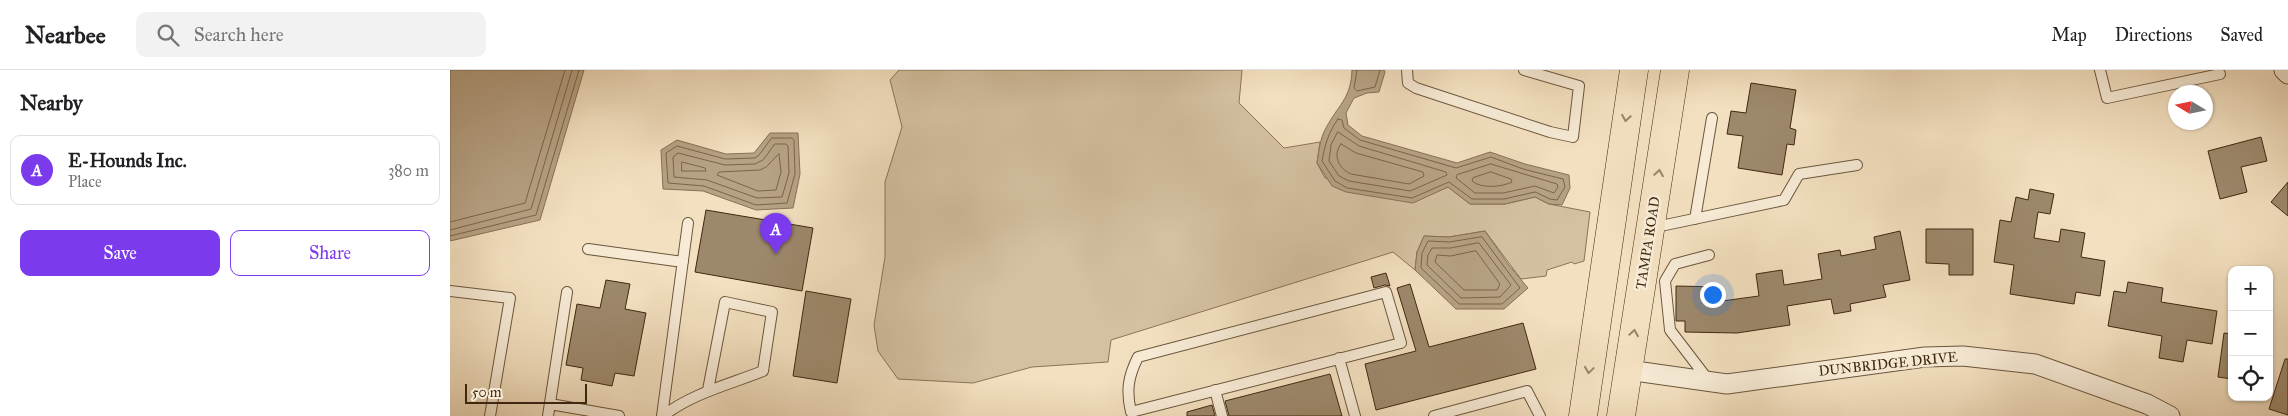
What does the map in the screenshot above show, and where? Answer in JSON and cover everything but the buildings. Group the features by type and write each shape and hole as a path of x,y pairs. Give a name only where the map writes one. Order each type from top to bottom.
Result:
{"main road":[{"path":"1582,416 1634,70"},
{"name":"TAMPA ROAD","path":"1621,416 1675,70"},
{"path":"1614,194 1622,256 1611,331 1616,360 1628,370"}],"street":[{"path":"2284,70 2288,74"},
{"name":"DUNBRIDGE DRIVE","path":"1628,370 1727,384 1925,357 1963,356 2035,364 2147,404 2170,416"}],"lane":[{"path":"1407,70 1408,83 1416,88 1550,132 1573,137 1579,86 1540,73 1524,70"},
{"path":"2100,70 2107,98 2220,74"},
{"path":"1695,219 1712,118"},
{"path":"1650,228 1784,200 1799,174 1857,165"},
{"path":"662,416 688,223"},
{"path":"588,248 683,262"},
{"path":"1709,255 1675,264 1665,281 1670,330 1710,381"},
{"path":"450,291 510,298 490,416"},
{"path":"548,416 567,292"},
{"path":"1386,292 1401,343 1215,390 1132,412 1127,394 1133,366 1138,357 1386,292"},
{"path":"662,416 676,406 708,390 763,371 772,312 725,302 708,390"},
{"path":"1339,358 1355,416"},
{"path":"1215,390 1222,416"},
{"path":"1434,416 1527,391 1540,416"},
{"path":"550,404 619,416"}],"shaded area":[{"path":"899,70 1242,70 1239,103 1284,148 1320,142 1317,163 1325,178 1434,193 1448,187 1470,204 1505,204 1535,197 1549,204 1590,212 1584,261 1574,264 1572,262 1547,270 1546,276 1521,279 1485,231 1449,237 1424,236 1417,252 1415,270 1393,252 1111,340 1108,362 1032,367 973,383 898,379 878,351 874,325 885,257 885,182 902,127 890,80"}],"water":[{"path":"450,70 584,70 540,220 450,241"},
{"path":"1352,70 1384,70 1385,72 1379,92 1367,93 1354,98 1346,113 1348,125 1362,136 1457,163 1490,152 1525,164 1569,175 1570,188 1562,205 1549,204 1535,197 1505,204 1470,204 1448,187 1413,203 1346,192 1332,186 1317,163 1319,149 1324,132 1349,88"},
{"path":"770,133 798,133 800,174 793,208 756,210 703,191 663,189 661,150 677,140 726,154 754,153"},
{"path":"1485,231 1508,264 1528,288 1504,309 1456,309 1415,270 1417,252 1424,236 1449,237"}],"place":[{"name":"E-Hounds Inc.","path":"776,254"}]}
